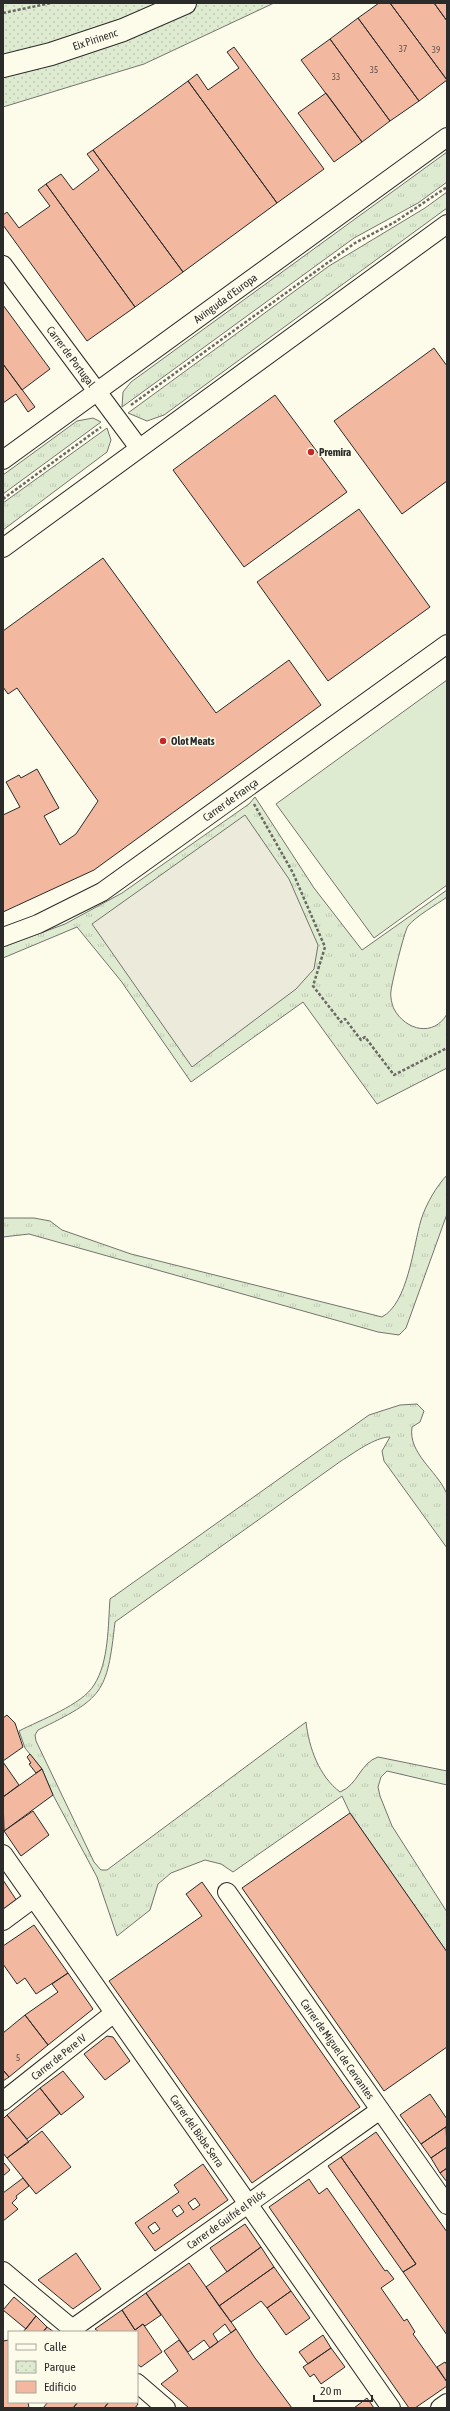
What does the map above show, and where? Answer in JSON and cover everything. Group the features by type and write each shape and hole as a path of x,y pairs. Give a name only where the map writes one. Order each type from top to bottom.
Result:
{"main road":[{"name":"Eix Pirinenc","path":"3,66 51,54 123,30 185,3"}],"street":[{"name":"Avinguda d'Europa","path":"3,460 447,136"},
{"path":"3,548 447,224"},
{"name":"Carrer de Portugal","path":"3,265 139,448"},
{"name":"Carrer de França","path":"3,937 38,924 102,892 447,644"},
{"name":"Carrer del Bisbe Serra","path":"3,1854 391,2408"},
{"name":"Carrer de Miguel de Cervantes","path":"227,1892 447,2206"},
{"path":"3,1921 34,1898"},
{"name":"Carrer de Pere IV","path":"3,2101 114,2012"},
{"name":"Carrer de Guifré el Pilós","path":"74,2330 380,2110"},
{"path":"3,2271 74,2330"},
{"path":"138,2384 166,2408"},
{"path":"440,2408 447,2403"}],"path":[{"path":"3,13 51,3"},
{"path":"3,499 355,243 401,218 447,187"},
{"path":"245,790 263,816 293,872 318,927 325,947 313,986 341,1022 345,1019 361,1040 365,1037 394,1075 447,1048"}],"green space":[{"path":"3,3 274,3 144,64 3,107"},
{"path":"447,152 447,182 418,203 354,238 122,407 123,392 131,382"},
{"path":"447,192 447,208 164,415 147,421 128,413 329,266 425,208"},
{"path":"93,418 101,422 3,494 3,475 77,421"},
{"path":"107,428 111,440 107,452 3,530 3,503"},
{"path":"447,680 447,885 374,938 276,804"},
{"path":"255,797 314,888 362,950 447,890 447,897 408,926 398,957 391,1000 394,1009 399,1016 413,1026 420,1028 435,1026 447,1014 447,1068 377,1104 303,1002 191,1082 121,981 77,927 3,958 3,947 65,924 122,893 249,804"},
{"path":"447,1175 447,1214 406,1328 399,1335 378,1332 29,1234 3,1237 3,1218 34,1218 50,1221 62,1230 131,1254 382,1317 391,1310 404,1287 423,1214 432,1196"},
{"path":"417,1404 424,1411 420,1422 412,1427 412,1436 418,1453 442,1484 446,1492 448,1510 447,1548 384,1461 382,1451 390,1437 371,1442 341,1461 115,1622 109,1665 98,1691 89,1701 76,1710 38,1730 35,1735 36,1741 94,1862 101,1870 107,1870 306,1722 307,1732 316,1761 326,1778 340,1792 351,1784 367,1764 378,1757 447,1771 447,1785 387,1771 381,1777 378,1787 392,1826 447,1912 447,1952 350,1813 342,1796 233,1872 221,1864 205,1860 171,1873 158,1884 150,1910 117,1936 97,1877 53,1795 42,1769 25,1748 19,1731 71,1705 80,1699 94,1685 103,1666 107,1643 110,1599 369,1415 400,1405"}],"shaded area":[{"path":"245,815 289,879 318,945 314,969 296,989 192,1067 92,924"}],"building":[{"path":"379,3 390,3 447,80 419,101 358,18"},
{"path":"390,3 434,3 447,21 447,80"},
{"path":"434,3 447,3 447,21"},
{"path":"358,18 419,101 390,121 330,39"},
{"path":"330,39 390,121 362,142 301,60"},
{"path":"234,47 324,169 277,203 188,81 197,74 208,90 239,68 227,52"},
{"path":"188,81 277,203 183,272 93,150"},
{"path":"326,93 362,142 334,162 298,113"},
{"path":"93,150 183,272 135,307 46,184 61,174 73,190 99,170 87,154"},
{"path":"46,184 135,307 87,341 3,225 3,215 7,212 19,228 50,206 38,190"},
{"path":"3,305 50,369 22,390 3,364"},
{"path":"434,348 447,366 447,481 402,514 334,421"},
{"path":"3,364 35,407 28,412 16,394 3,403"},
{"path":"275,395 347,492 244,567 173,470"},
{"path":"359,509 430,607 328,681 257,582"},
{"name":"Olot Meats","path":"103,558 216,713 289,660 321,705 94,870 3,912 3,815 20,807 6,782 19,775 21,778 37,769 59,808 44,816 60,845 76,834 98,801 17,688 8,694 3,687 3,631"},
{"path":"7,1715 15,1723 23,1747 3,1761 3,1718"},
{"path":"30,1754 42,1769 36,1773 29,1764 31,1763 27,1757"},
{"path":"3,1762 19,1785 3,1797"},
{"path":"42,1769 53,1795 4,1831 3,1797"},
{"path":"33,1811 49,1835 21,1856 4,1831"},
{"path":"350,1813 447,1952 447,2047 384,2091 242,1888"},
{"path":"3,1880 17,1901 3,1911"},
{"path":"202,1882 360,2107 252,2183 109,1981 202,1916 186,1894"},
{"path":"34,1925 68,1973 36,1994 25,1978 17,1984 3,1964 3,1946"},
{"path":"68,1973 93,2009 48,2045 25,2015 58,1992 52,1984"},
{"path":"25,2015 48,2045 9,2077 3,2070 3,2033"},
{"path":"107,2036 113,2037 130,2061 105,2080 84,2054"},
{"path":"3,2070 9,2077 3,2081"},
{"path":"63,2071 84,2097 61,2115 40,2088"},
{"path":"40,2088 60,2113 27,2139 7,2115"},
{"path":"430,2094 447,2119 447,2126 421,2144 400,2115"},
{"path":"7,2115 29,2142 7,2158 3,2153 3,2119"},
{"path":"446,2127 447,2147 431,2158 421,2144"},
{"path":"42,2131 71,2167 36,2194 7,2158"},
{"path":"376,2132 447,2232 447,2335 403,2272 416,2264 341,2157"},
{"path":"447,2147 447,2168 440,2173 431,2158"},
{"path":"341,2157 416,2264 403,2272 328,2166"},
{"path":"4,2163 10,2170 3,2176 3,2164"},
{"path":"203,2164 228,2200 155,2251 135,2223 179,2192 174,2185","holes":["195,2198 200,2205 193,2210 188,2203","179,2205 184,2212 177,2217 172,2210","155,2222 160,2229 153,2234 148,2227"]},
{"path":"447,2168 447,2182 440,2173"},
{"path":"23,2178 29,2186 16,2196 17,2198 12,2203 18,2209 3,2221 3,2193"},
{"path":"309,2179 319,2194 327,2188 385,2271 387,2270 394,2279 381,2288 404,2321 407,2319 415,2332 413,2334 447,2382 447,2386 415,2408 409,2408 269,2207"},
{"path":"245,2224 261,2247 227,2272 210,2248"},
{"path":"261,2247 274,2267 219,2306 206,2287"},
{"path":"76,2253 101,2289 73,2309 38,2280"},
{"path":"189,2263 236,2329 231,2333 225,2324 213,2334 218,2342 210,2348 204,2340 188,2352 146,2293"},
{"path":"274,2267 291,2291 267,2308 261,2301 231,2322 219,2306"},
{"path":"291,2291 310,2318 286,2335 267,2308"},
{"path":"146,2293 161,2315 145,2326 143,2324 135,2330 122,2310"},
{"path":"14,2297 36,2316 26,2329 3,2310"},
{"path":"122,2310 135,2330 143,2324 162,2352 141,2367 138,2365 138,2331 98,2331 95,2329"},
{"path":"36,2316 47,2327 44,2331 24,2331"},
{"path":"47,2327 53,2331 44,2331"},
{"path":"236,2329 255,2358 292,2408 189,2408 161,2384 178,2371 164,2351 179,2340 193,2360"},
{"path":"323,2335 331,2348 308,2364 299,2352"},
{"path":"8,2340 8,2403 28,2403 29,2408 3,2408 3,2341"},
{"path":"331,2348 345,2367 321,2384 314,2374 310,2377 303,2367"},
{"path":"445,2362 447,2365 447,2382 437,2367"},
{"path":"367,2398 374,2408 354,2408"},
{"path":"47,2403 77,2403 73,2408 43,2408"},
{"path":"77,2403 108,2403 104,2408 73,2408"},
{"path":"108,2403 138,2404 135,2408 104,2408"}],"place":[{"name":"Premira","path":"311,452"},
{"name":"Olot Meats","path":"163,741"}]}
